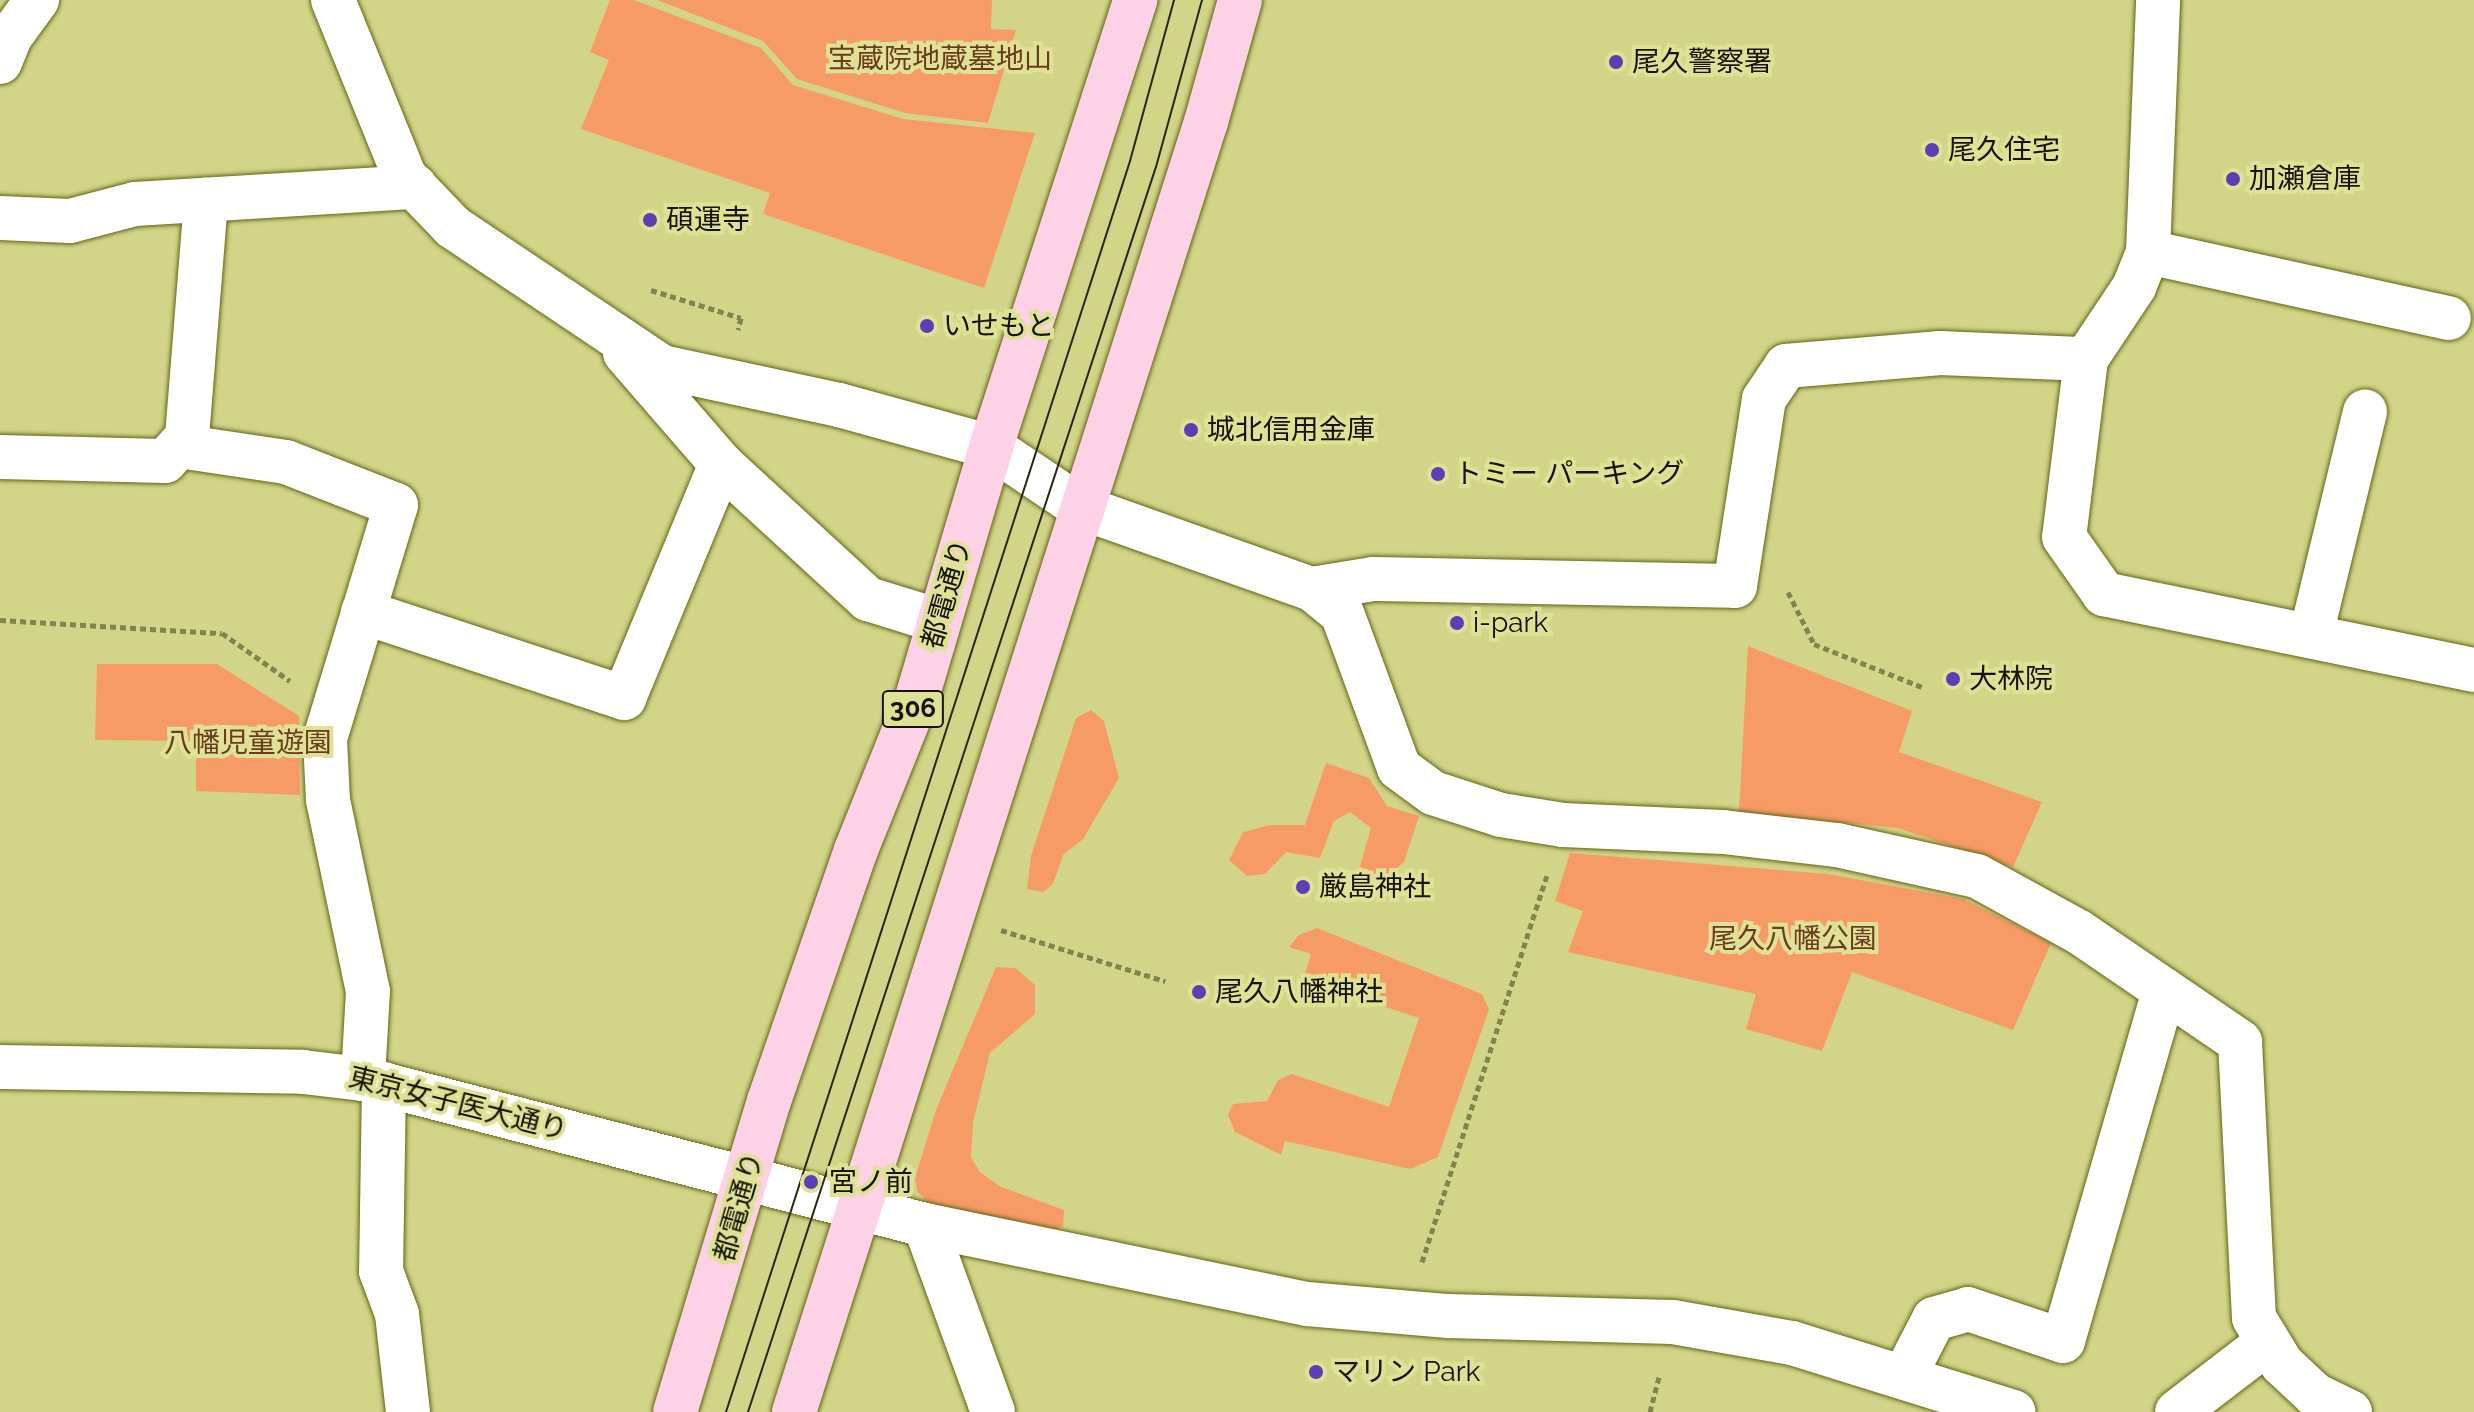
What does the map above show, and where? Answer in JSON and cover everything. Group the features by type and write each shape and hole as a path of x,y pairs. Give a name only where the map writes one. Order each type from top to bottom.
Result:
{"main road":[{"name":"都電通り","path":"675,1412 746,1180 856,850 916,701 991,447 1135,0"},
{"path":"794,1412 1080,507 1206,122 1240,0"}],"street":[{"path":"0,62 10,37 37,0"},
{"path":"333,0 405,177 453,227 662,367 839,405 991,447 1080,507 1312,589 1342,613 1399,768 1433,793 1501,815 1563,825 1723,832 1837,845 1977,876 2079,932 2240,1042 2244,1058 2240,1102 2254,1318 2267,1343 2315,1395 2350,1412"},
{"path":"2158,0 2148,252 2134,287 2086,359 2064,537 2104,594 2311,635 2341,646 2474,670"},
{"path":"0,218 70,221 135,204 415,187"},
{"path":"0,457 165,461 187,437 206,200"},
{"path":"2148,252 2449,318"},
{"path":"607,333 721,464 868,599 939,621"},
{"path":"1312,589 1373,579 1735,586 1764,399 1786,366 1940,353 2086,359"},
{"path":"2311,635 2365,411"},
{"path":"179,446 286,462 396,505 325,739 328,800 368,991 381,1271 397,1314 408,1412"},
{"path":"363,612 624,698 721,464"},
{"path":"1919,1391 1934,1319 1968,1309 2063,1341 2164,990"},
{"name":"東京女子医大通り","path":"0,1067 303,1072 373,1081 746,1180 860,1205 925,1225 1307,1304 1405,1312 1673,1322 1792,1343 1919,1391 2014,1412"},
{"path":"925,1225 993,1412"},
{"path":"2177,1412 2267,1343"}],"path":[{"path":"651,290 741,318"},
{"path":"1735,586 1793,592 1814,644 1922,687"},
{"path":"0,620 222,633 333,712"},
{"path":"1405,1312 1563,825"},
{"path":"992,927 1165,981"}],"green space":[{"path":"610,0 634,0 761,48 793,85 903,119 1035,133 984,288 763,214 770,193 581,129 609,60 590,52"},
{"name":"宝蔵院地蔵墓地山","path":"657,0 992,0 991,29 1016,30 988,123 905,113 797,79 763,41"},
{"path":"1748,646 1912,711 1899,752 2042,802 2013,867 1898,828 1739,812"},
{"name":"八幡児童遊園","path":"97,664 217,664 299,716 300,795 196,791 196,741 95,740"},
{"path":"1091,710 1104,721 1119,778 1083,839 1063,855 1053,884 1043,892 1027,889 1031,856 1076,718"},
{"path":"1326,763 1369,778 1387,806 1419,816 1404,862 1388,875 1369,876 1360,866 1371,828 1350,812 1334,821 1320,858 1286,852 1265,874 1247,876 1229,860 1243,832 1270,825 1305,825"},
{"name":"尾久八幡公園","path":"1570,853 1828,874 1963,899 2051,943 2013,1030 1852,972 1822,1051 1746,1029 1756,994 1568,952 1583,911 1555,901"},
{"path":"1317,928 1482,994 1489,1009 1438,1157 1410,1169 1285,1141 1281,1155 1235,1132 1228,1115 1233,1104 1267,1101 1278,1080 1292,1074 1389,1107 1419,1018 1303,980 1311,954 1289,947 1299,935"},
{"path":"996,967 1015,968 1035,985 1035,1014 990,1053 973,1122 971,1157 980,1172 999,1186 1064,1210 1063,1226 1045,1234 934,1209 917,1191 915,1178 936,1110"}],"tram line":[{"path":"726,1412 1130,161 1174,0"},
{"path":"748,1412 1156,167 1202,0"}],"place":[{"name":"尾久警察署","path":"1616,62"},
{"name":"尾久住宅","path":"1932,150"},
{"name":"加瀬倉庫","path":"2233,179"},
{"name":"碩運寺","path":"650,220"},
{"name":"いせもと","path":"927,326"},
{"name":"城北信用金庫","path":"1191,430"},
{"name":"トミー パーキング","path":"1438,474"},
{"name":"i-park","path":"1457,623"},
{"name":"大林院","path":"1953,679"},
{"name":"厳島神社","path":"1303,887"},
{"name":"尾久八幡神社","path":"1199,992"},
{"name":"宮ノ前","path":"811,1182"},
{"name":"マリン Park","path":"1316,1372"}]}
